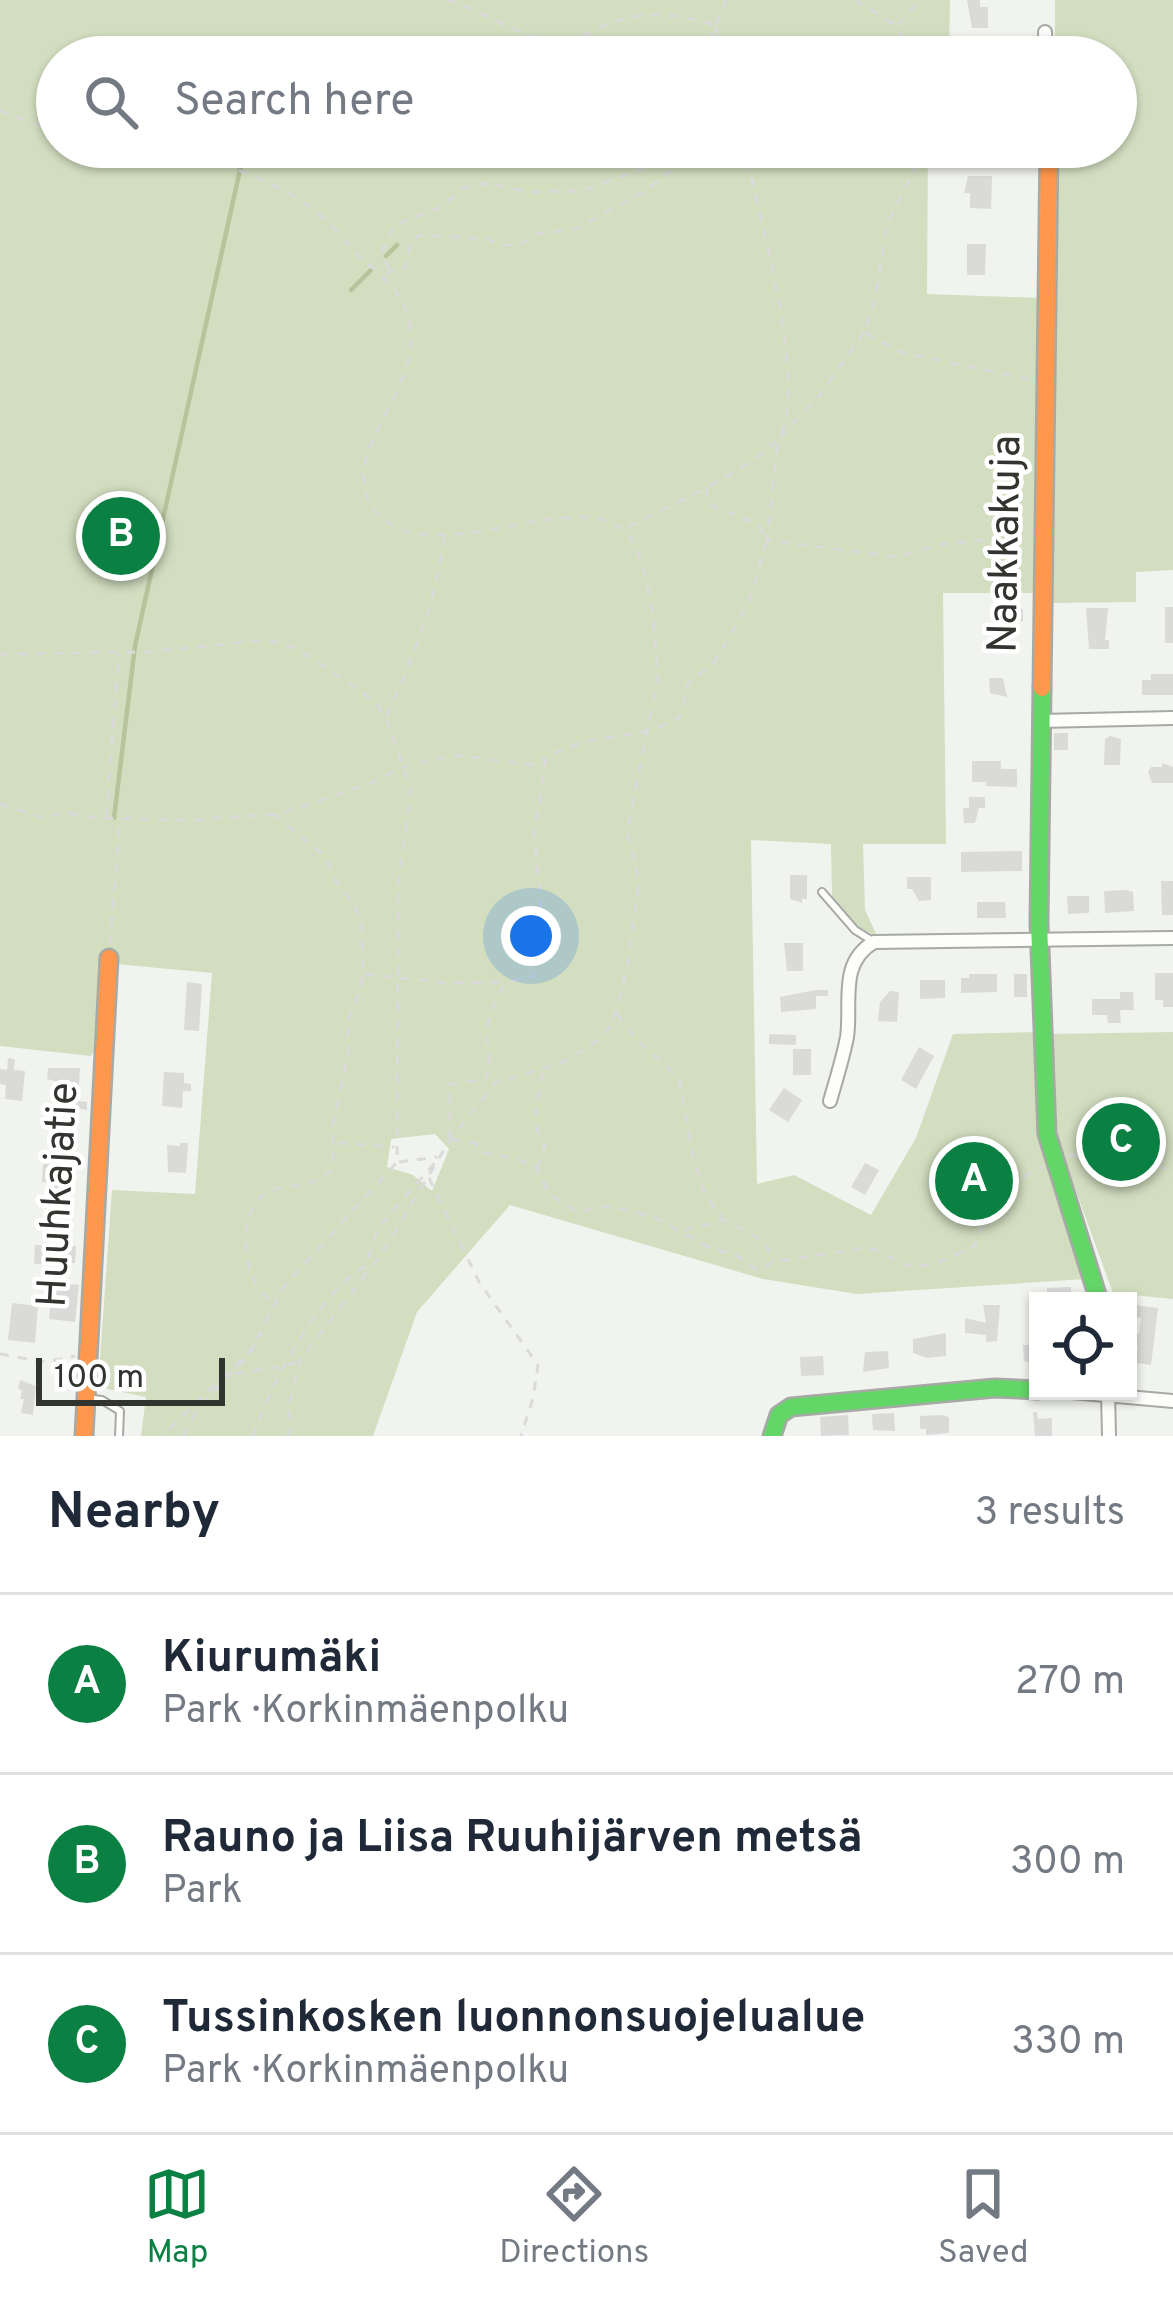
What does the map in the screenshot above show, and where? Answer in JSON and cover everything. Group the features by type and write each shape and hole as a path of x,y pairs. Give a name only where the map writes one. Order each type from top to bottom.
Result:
{"street":[{"path":"1045,32 1045,36"},
{"name":"Naakkakuja","path":"1049,168 1040,721 1046,1134 1096,1292"},
{"path":"1040,721 1173,718"},
{"path":"830,1101 847,1034 847,986 863,948 874,942 1173,938"},
{"name":"Huuhkajatie","path":"84,1436 109,958"},
{"path":"772,1436 779,1415 791,1407 995,1388 1029,1390"},
{"path":"1137,1396 1173,1401"},
{"path":"1108,1400 1109,1436"}],"lane":[{"path":"822,892 855,930 874,942"},
{"path":"86,1398 102,1400 120,1412 119,1436"}],"path":[{"path":"447,0 543,36"},
{"path":"711,36 726,0"},
{"path":"855,0 897,26 902,36"},
{"path":"897,26 920,0"},
{"path":"584,36 618,20 652,14 674,13 716,25"},
{"path":"716,25 718,36"},
{"path":"0,111 36,124"},
{"path":"233,168 319,214 398,289 406,307 409,363 386,420 364,455 364,494 380,516 400,532 444,536 564,519 599,519 623,530 643,572 658,676 627,831 639,881 613,1023 599,1040 545,1068 495,1084 450,1140 380,1256 300,1360 289,1405 289,1436"},
{"path":"390,271 381,253 394,225 439,208 465,187 489,183 528,192 582,191 641,168"},
{"path":"390,271 399,273 406,266 411,241 420,236 487,239 501,246 576,229 644,192 676,168"},
{"path":"0,804 44,818 65,812 191,820 273,814 371,783 405,766 457,755 532,765 563,747 600,736 664,727 680,717 688,684 715,661 749,602 767,540 788,392 783,322 747,168"},
{"path":"623,530 706,487 778,439 819,396 864,332 875,300 887,223 915,168"},
{"path":"385,276 390,271"},
{"path":"864,332 924,359 1046,382"},
{"path":"706,487 708,503 758,524 767,540"},
{"path":"386,716 419,642 444,536"},
{"path":"767,540 896,556 984,540 1043,544"},
{"path":"0,654 147,652 267,640 284,643 347,678 374,700 386,716 411,788 398,886 397,1162"},
{"path":"106,818 119,651"},
{"path":"363,974 446,983 506,982 534,976 542,918 534,832 546,758"},
{"path":"273,814 325,856 336,881 355,905 362,927 363,974 347,1022 348,1055 335,1108 333,1168 296,1190 278,1188 255,1201 246,1228 255,1285 275,1304"},
{"path":"109,958 120,818"},
{"path":"450,1140 451,1084 478,1084 486,1079 491,1066 489,1020 506,982"},
{"path":"616,1012 636,1039 679,1078 705,1194 724,1220 766,1242 773,1262"},
{"path":"537,1168 545,1146 537,1136 535,1104 545,1068"},
{"path":"450,1140 475,1143 480,1152 537,1168 549,1194 577,1212 609,1206 652,1216 714,1250 733,1253 758,1271 773,1262 873,1248 920,1268 975,1245 1011,1182 1069,1155 1155,1165 1173,1172"},
{"path":"334,1142 396,1147"},
{"path":"184,1436 197,1408 250,1351 283,1288 397,1162 441,1156"},
{"path":"253,1436 286,1366 337,1290 366,1266 378,1228 441,1156"},
{"path":"428,1178 479,1282 538,1365 521,1436"},
{"path":"682,1231 724,1220"},
{"path":"0,1354 45,1362 87,1356"},
{"path":"162,1436 230,1375 300,1360"}],"green space":[{"path":"0,0 950,0 949,36 36,36 36,168 928,168 927,294 1042,298 1036,593 943,593 946,844 863,844 865,910 877,936 858,927 832,897 831,844 751,840 757,1184 794,1175 871,1215 916,1138 953,1034 1037,1032 1038,1140 1086,1279 857,1294 763,1279 510,1205 417,1312 373,1436 141,1436 146,1397 98,1387 112,1190 195,1194 212,973 105,963 98,1044 91,1056 0,1046","holes":["435,1134 449,1149 432,1191 413,1175 387,1167 391,1139"]},
{"path":"1055,0 1173,0 1173,570 1136,572 1136,602 1051,603 1056,168 1137,168 1137,36 1055,36"},
{"path":"1173,1032 1173,1299 1113,1292 1056,1136 1050,1034"}],"building":[{"path":"967,0 980,0 980,7 988,7 988,28 972,28"},
{"path":"968,176 992,176 991,209 970,208 970,193 964,193"},
{"path":"967,244 986,244 985,275 967,275"},
{"path":"1165,607 1173,607 1173,643 1165,643"},
{"path":"1086,608 1108,608 1105,640 1109,640 1109,649 1089,649"},
{"path":"993,609 1023,609 1023,621 1013,622 1014,638 993,639"},
{"path":"1151,674 1173,674 1173,695 1142,695 1142,680 1151,680"},
{"path":"989,678 1003,678 1007,697 990,693"},
{"path":"1054,733 1068,733 1068,750 1054,750"},
{"path":"1105,739 1121,739 1120,765 1104,765"},
{"path":"972,761 1001,761 1001,769 1017,769 1017,787 972,782"},
{"path":"1162,763 1173,767 1173,783 1152,783 1148,772"},
{"path":"969,797 985,797 985,808 979,808 975,823 964,823 963,808 969,808"},
{"path":"1022,851 1022,871 961,872 961,852"},
{"path":"790,875 807,875 807,899 802,903 790,899"},
{"path":"907,877 931,877 931,900 919,901 907,889"},
{"path":"1161,881 1173,881 1173,915 1162,915"},
{"path":"1104,891 1133,892 1134,911 1105,913"},
{"path":"1067,896 1089,896 1089,913 1068,914"},
{"path":"977,902 1005,902 1006,918 977,918"},
{"path":"784,943 803,943 803,971 787,971"},
{"path":"1155,973 1173,973 1173,1007 1163,1007 1163,1000 1155,1000"},
{"path":"997,974 997,992 961,993 961,978"},
{"path":"1014,974 1027,974 1027,997 1014,997"},
{"path":"920,980 945,980 945,998 920,999"},
{"path":"187,982 202,984 199,1031 184,1030"},
{"path":"828,990 828,996 816,996 816,1009 781,1012 780,997"},
{"path":"890,991 899,992 897,1022 878,1021 880,1002"},
{"path":"1120,992 1133,992 1134,1010 1120,1010 1121,1023 1108,1023 1107,1015 1092,1015 1092,999 1120,999"},
{"path":"769,1034 796,1035 796,1045 769,1044"},
{"path":"919,1047 934,1056 916,1089 901,1080"},
{"path":"793,1049 811,1049 811,1075 793,1075"},
{"path":"8,1058 15,1059 14,1070 25,1071 22,1101 5,1099 6,1085 0,1084 0,1069 7,1070"},
{"path":"48,1068 80,1068 78,1101 87,1102 87,1110 58,1105 59,1082 47,1079"},
{"path":"164,1072 184,1073 184,1083 191,1084 191,1091 183,1091 182,1108 162,1106"},
{"path":"784,1088 802,1100 788,1122 769,1110"},
{"path":"188,1143 186,1173 168,1172 167,1145"},
{"path":"865,1163 879,1170 865,1195 851,1187"},
{"path":"43,1164 62,1165 62,1198 51,1198 55,1182 42,1182"},
{"path":"35,1245 76,1246 75,1263 34,1264"},
{"path":"52,1282 79,1285 75,1322 49,1319"},
{"path":"1071,1287 1071,1292 1047,1292 1047,1288"},
{"path":"12,1303 38,1306 35,1343 8,1340"},
{"path":"983,1305 1000,1305 997,1341 986,1342 986,1335 965,1333 965,1318 986,1323"},
{"path":"1137,1305 1158,1308 1151,1365 1137,1363 1141,1318 1137,1318"},
{"path":"946,1333 946,1356 927,1358 913,1353 913,1339"},
{"path":"1023,1345 1029,1345 1029,1362 1024,1361"},
{"path":"888,1351 889,1368 863,1372 865,1352"},
{"path":"823,1356 824,1375 801,1376 800,1357"},
{"path":"20,1380 36,1386 33,1415 21,1413"},
{"path":"1033,1412 1038,1419 1052,1418 1052,1436 1035,1436"},
{"path":"894,1413 895,1431 873,1430 872,1414"},
{"path":"848,1415 849,1435 821,1436 820,1417"},
{"path":"920,1416 949,1417 949,1433 926,1435 926,1429 920,1429"}],"waterway":[{"path":"114,818 135,646 240,168"},
{"path":"386,256 397,245"},
{"path":"351,290 371,270"}],"traffic: fast":[{"path":"1042,688 1039,923 1047,1134 1096,1292"},
{"path":"772,1436 779,1415 791,1407 995,1388 1029,1390"}],"traffic: slow":[{"path":"1042,688 1049,168"},
{"path":"84,1436 109,958"}],"place":[{"name":"Rauno ja Liisa Ruuhijärven metsä","path":"121,536"},
{"name":"Tussinkosken luonnonsuojelualue","path":"1121,1142"},
{"name":"Kiurumäki","path":"974,1181"}]}
